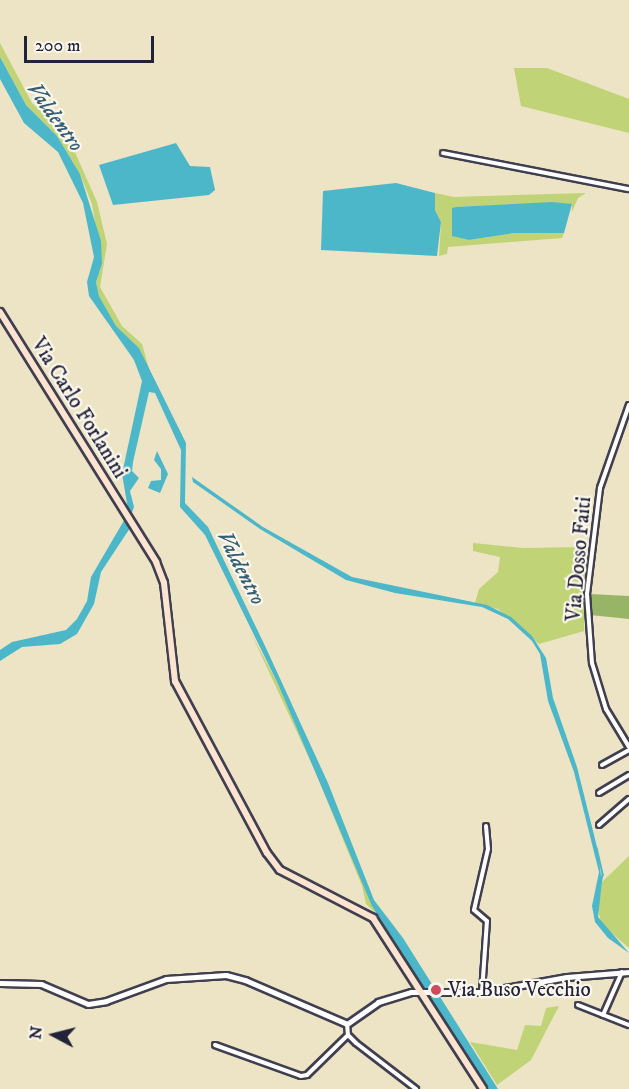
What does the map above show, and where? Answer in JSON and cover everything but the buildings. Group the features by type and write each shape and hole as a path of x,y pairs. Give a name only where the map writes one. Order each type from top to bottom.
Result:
{"main road":[{"name":"Via Carlo Forlanini","path":"0,312 162,576 175,681 267,853 280,870 369,914 423,991"},
{"path":"423,991 483,1089"}],"street":[{"path":"443,153 629,189"},
{"name":"Via Dosso Faiti","path":"602,765 629,749 606,709 592,663 587,594 600,488 629,405"},
{"path":"599,793 629,775"},
{"path":"599,825 629,799"},
{"path":"482,992 488,921 474,910 488,849 486,826"},
{"path":"347,1024 378,1002 423,991 482,992 622,971 629,972"},
{"path":"603,1015 622,971"},
{"path":"0,983 41,984 88,1004 106,1001 166,979 226,975 245,980 347,1024"},
{"path":"578,1005 629,1025"},
{"path":"347,1024 348,1035 416,1089"},
{"path":"215,1045 300,1076 307,1075 348,1035"}],"green space":[{"path":"0,43 32,103 62,131 74,150 97,202 107,244 100,287 122,326 142,344 150,372 139,348 116,326 99,296 96,282 102,264 92,204 80,174 57,136 26,105 0,57"},
{"path":"514,68 547,68 629,99 629,133 521,106"},
{"path":"435,193 454,197 586,193 578,198 572,212 572,205 456,207 462,238 469,240 515,233 564,233 562,238 448,247 447,254 439,256 441,222 435,210"},
{"path":"473,543 523,548 587,547 584,631 539,644 498,609 475,603 479,589 498,572 500,557 473,551"},
{"path":"590,594 629,596 629,619 590,615"},
{"path":"251,633 278,684 378,915 366,904 362,886 315,771"},
{"path":"629,856 629,948 601,924 598,909 602,882"},
{"path":"559,1006 531,1060 497,1085 470,1042 517,1050 525,1025 541,1026 546,1008"}],"water":[{"path":"0,57 26,105 57,136 80,174 101,241 102,264 96,282 99,296 116,326 139,348 186,443 185,503 208,527 266,648 328,783 374,900 403,938 498,1089 488,1089 372,906 278,684 205,535 180,507 181,450 155,393 149,392 133,462 132,471 139,478 130,491 134,507 131,515 128,509 122,474 142,381 134,360 89,296 87,282 94,257 83,203 58,152 24,123 0,79"},
{"path":"176,143 190,166 210,167 215,190 209,195 113,205 99,165"},
{"path":"396,183 435,193 435,210 441,222 437,256 321,250 323,191"},
{"path":"552,202 572,204 564,233 515,233 469,240 452,236 452,208"},
{"path":"157,451 168,474 160,493 148,488 151,481 161,480 161,469 154,460"},
{"path":"192,477 263,527 352,577 487,605 511,617 532,636 546,658 553,698 577,767 597,847 602,882 598,917 629,953 608,938 595,922 592,906 599,872 574,772 548,701 540,654 532,641 508,619 482,607 395,593 346,580 260,529 193,482"},
{"path":"126,517 132,525 101,572 94,604 77,634 60,644 22,647 0,661 0,650 12,642 66,630 77,619 87,601 91,577"}],"waterway":[{"path":"597,848 603,875 598,899"}],"place":[{"name":"Via Buso Vecchio","path":"436,990"}],"water label":[{"name":"Valdentro","path":"55,117"},
{"name":"Valdentro","path":"241,568"}]}
